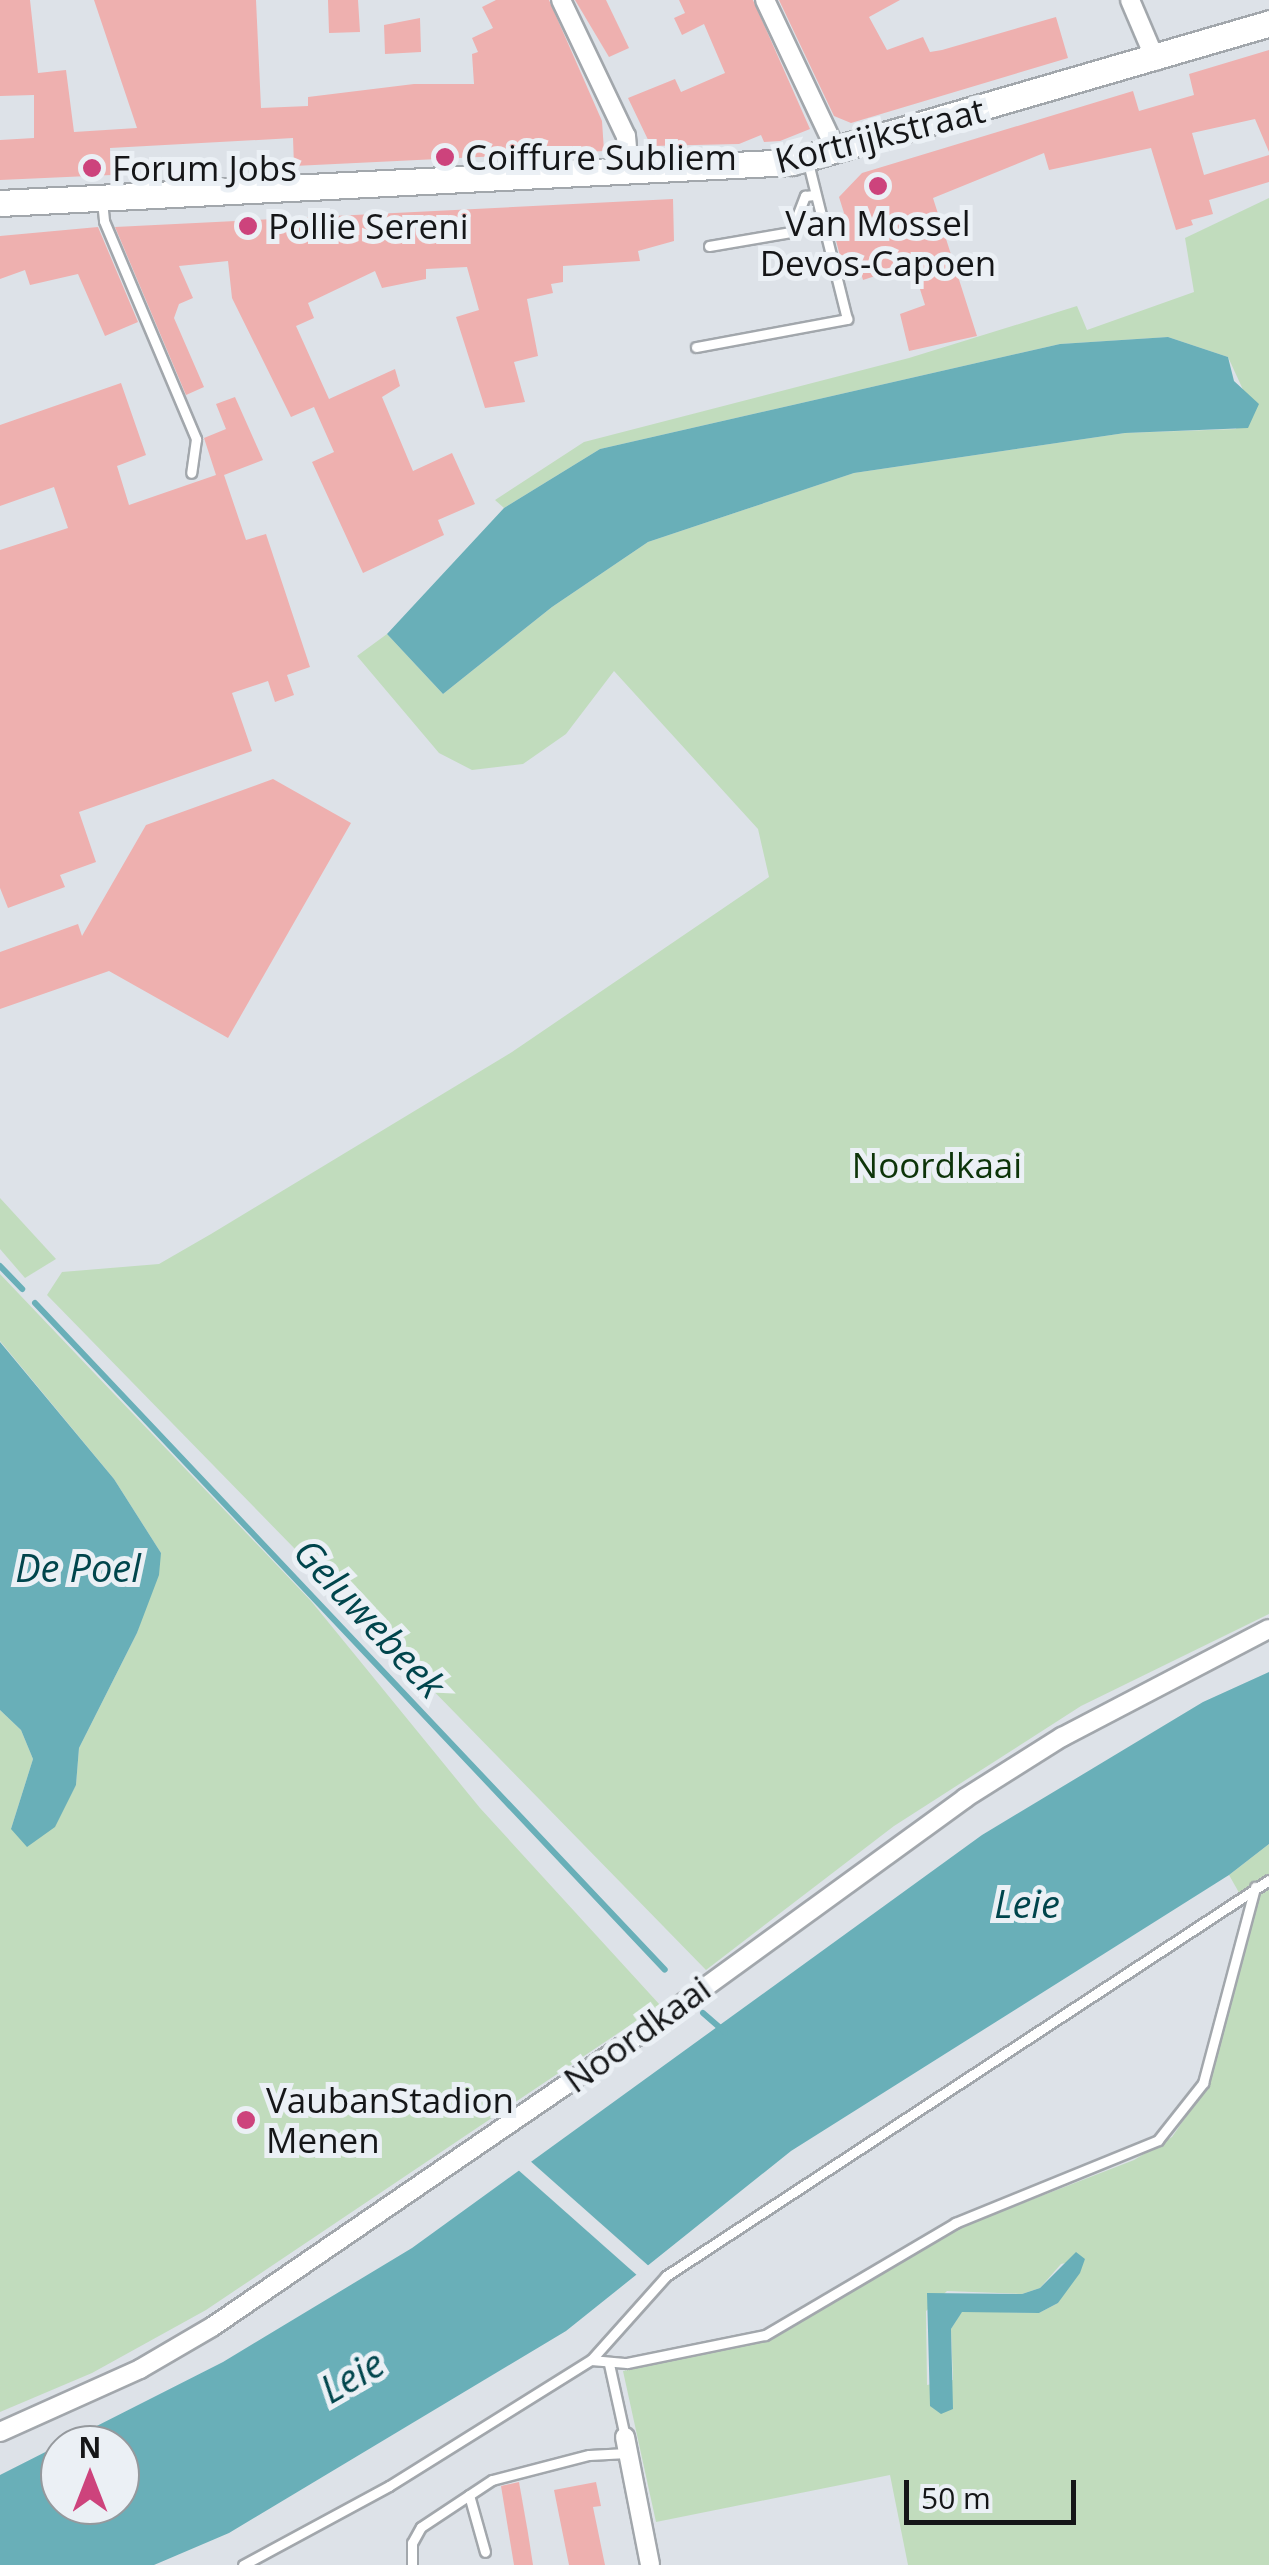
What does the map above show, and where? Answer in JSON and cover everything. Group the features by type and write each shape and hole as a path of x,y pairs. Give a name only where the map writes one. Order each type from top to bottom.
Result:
{"street":[{"path":"562,0 626,136 629,172"},
{"path":"765,0 838,152"},
{"path":"1130,0 1156,60"},
{"name":"Kortrijkstraat","path":"0,203 629,172 808,159 1156,60 1269,22"},
{"name":"Noordkaai","path":"0,2432 140,2369 212,2327 668,2013 964,1798 1062,1737 1269,1629"},
{"path":"626,2445 650,2565"}],"lane":[{"path":"696,347 847,320 808,159"},
{"path":"709,246 790,232 805,196 814,196"},
{"path":"101,198 104,222 196,439 192,473"},
{"path":"243,2565 389,2486 591,2360 666,2276 1269,1880"},
{"path":"591,2360 609,2364 764,2335 955,2223 1158,2140 1190,2108 1203,2083 1255,1887"},
{"path":"412,2565 412,2543 421,2527 468,2495 513,2472 626,2445 609,2364"},
{"path":"468,2495 485,2552"}],"green space":[{"name":"Noordkaai","path":"1269,198 1269,1614 1081,1706 894,1826 706,1970 47,1295 62,1272 159,1264 211,1234 512,1052 769,877 758,829 614,671 566,734 523,764 472,770 439,753 357,656 387,634 443,694 552,607 648,542 854,473 1125,433 1236,429 1245,394 1228,357 1168,337 1060,344 600,449 504,508 495,500 584,442 909,358 1077,306 1087,330 1194,292 1185,238"},
{"path":"0,1198 56,1259 25,1278 0,1249"},
{"name":"VaubanStadion Menen","path":"0,1274 311,1601 480,1808 660,2005 206,2310 92,2373 0,2412 0,1710 21,1730 33,1759 11,1829 66,1802 76,1785 79,1748 137,1633 161,1553 114,1479 0,1341"},
{"path":"1269,1844 1269,2565 908,2565 890,2475 656,2522 623,2371 765,2342 956,2229 1134,2160 1172,2137 1211,2080 1254,1919 1229,1875","holes":["1085,2259 1058,2303 1039,2313 962,2311 951,2329 953,2380 927,2385 926,2311 947,2291 1022,2294 1040,2288 1061,2264"]}],"water":[{"path":"1168,337 1228,357 1234,381 1259,404 1248,428 1125,433 854,473 648,542 552,607 443,694 387,634 504,508 600,449 1060,344"},
{"name":"De Poel","path":"0,1342 114,1479 161,1553 159,1575 137,1633 79,1748 76,1785 55,1827 27,1847 11,1829 33,1759 21,1730 0,1710"},
{"name":"Leie","path":"1269,1672 1269,1844 1229,1875 791,2151 566,2331 229,2533 154,2565 0,2565 0,2475 40,2455 40,2525 140,2525 140,2425 99,2425 223,2362 412,2248 982,1835 1203,1702"},
{"path":"1076,2252 1085,2259 1080,2273 1058,2303 1039,2313 962,2312 951,2329 953,2409 941,2414 930,2406 927,2293 1022,2294 1040,2288"}],"pier":[{"path":"528,2159 651,2268 639,2277 516,2168"}],"building":[{"path":"0,0 30,0 38,73 66,70 74,132 137,128 94,0 256,0 261,108 308,106 308,97 414,84 474,84 472,54 478,52 472,38 493,28 482,7 496,0 549,0 602,121 604,151 294,166 293,138 110,148 111,175 0,180 0,140 34,138 34,95 0,96"},
{"path":"328,0 358,0 360,32 329,33"},
{"path":"575,0 606,0 629,48 609,57"},
{"path":"679,0 753,0 810,129 780,141 764,142 761,135 739,144 651,146 628,98 675,79 681,92 725,73 704,24 682,35 674,18 685,13"},
{"path":"779,0 900,0 869,17 887,50 923,37 930,52 942,50 1056,17 1068,58 851,123 834,116"},
{"path":"420,18 421,52 385,54 384,25"},
{"path":"1269,50 1269,152 1255,119 1192,133 1204,175 1269,155 1269,182 1209,200 1213,214 1191,220 1193,225 1176,230 1151,148 1049,170 1044,153 933,198 977,336 909,351 900,314 925,305 912,264 863,280 855,252 840,256 830,217 844,213 839,197 862,173 1133,91 1139,111 1194,95 1189,74"},
{"path":"673,199 674,241 638,251 640,261 563,266 563,282 551,284 553,293 527,299 538,356 514,362 525,402 485,408 456,317 479,310 467,267 426,269 426,279 382,288 375,271 308,303 314,318 296,326 329,399 395,369 400,386 382,397 413,471 452,453 475,504 438,520 444,535 363,573 312,462 334,452 314,407 291,417 232,298 228,261 179,266 193,298 179,304 174,318 204,387 186,395 115,227"},
{"path":"98,227 138,322 105,336 78,274 30,285 25,270 0,279 0,236"},
{"path":"121,383 146,455 117,466 129,505 216,475 204,438 226,429 216,404 235,397 263,460 224,475 246,540 266,534 310,667 287,675 294,695 275,702 268,681 232,693 252,751 79,812 96,862 60,875 65,887 8,908 0,888 0,550 68,528 54,487 0,506 0,425"},
{"path":"273,779 351,823 228,1038 109,971 0,1009 0,952 78,924 82,936 146,825"},
{"path":"519,2482 533,2565 514,2565 501,2486"},
{"path":"596,2482 601,2506 593,2507 605,2565 569,2565 554,2490"}],"waterway":[{"name":"Geluwebeek","path":"0,1266 22,1289"},
{"name":"Geluwebeek","path":"35,1303 665,1970"},
{"name":"Geluwebeek","path":"703,2013 725,2032"}],"place":[{"name":"Coiffure Subliem","path":"445,157"},
{"name":"Forum Jobs","path":"92,168"},
{"name":"Van Mossel Devos-Capoen","path":"878,186"},
{"name":"Pollie Sereni","path":"248,226"},
{"name":"VaubanStadion Menen","path":"246,2120"}]}
